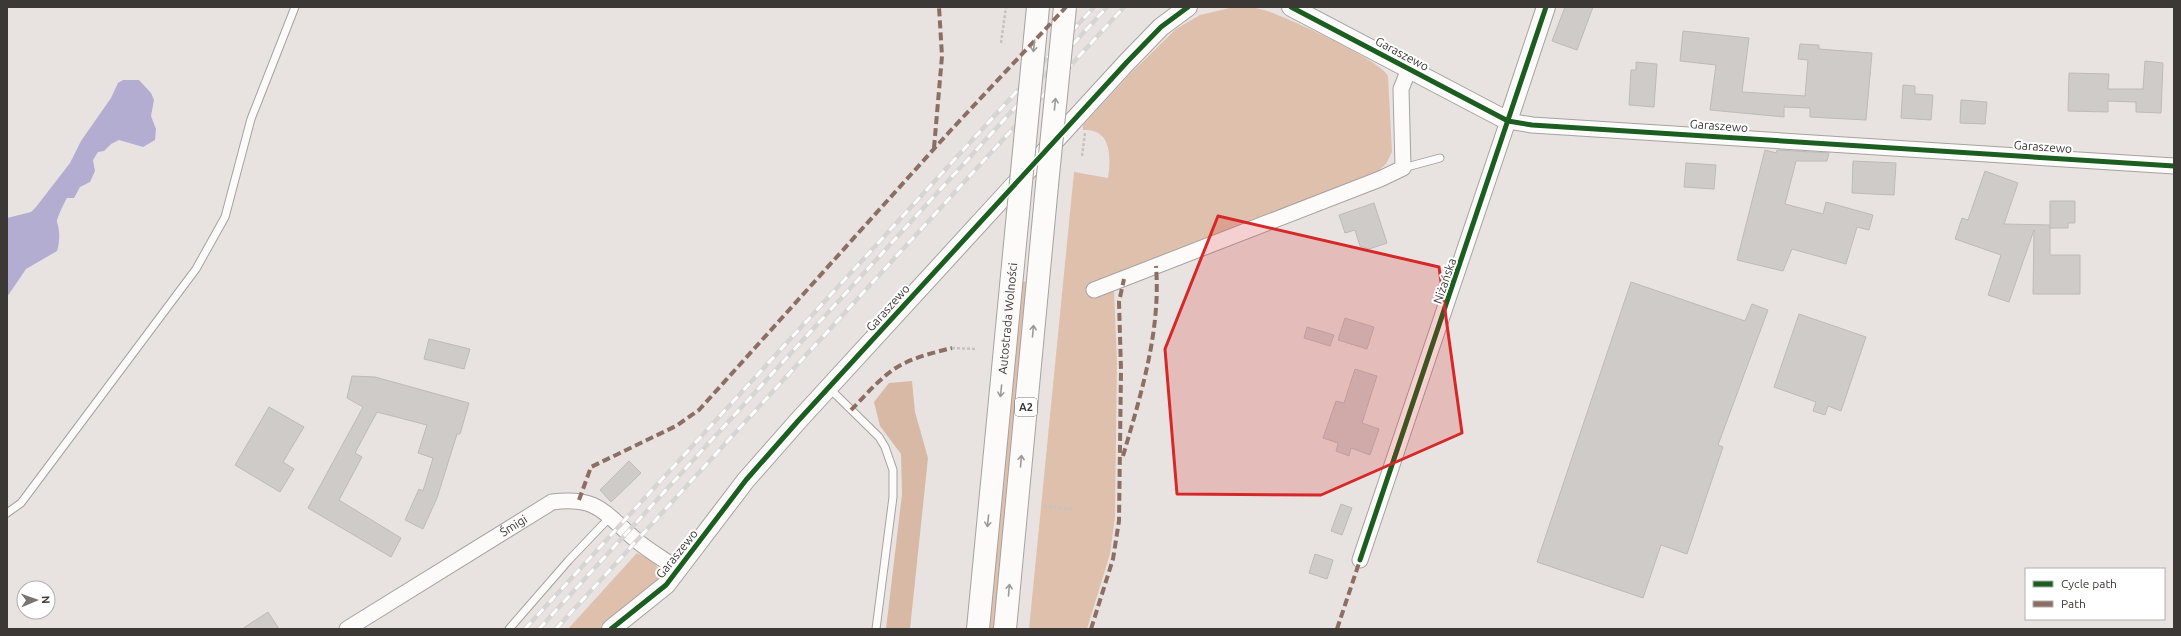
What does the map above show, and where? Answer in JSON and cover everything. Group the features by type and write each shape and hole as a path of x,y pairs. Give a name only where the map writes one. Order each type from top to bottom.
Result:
{"highway":[{"name":"Autostrada Wolności","path":"978,629 1038,7"},
{"name":"A2","path":"1005,629 1065,7"}],"street":[{"name":"Garaszewo","path":"611,629 656,594 679,570 746,480 828,388 1126,62 1161,26 1188,7"},
{"name":"Garaszewo","path":"1291,7 1508,121 1532,125 2174,166"},
{"name":"Niżańska","path":"1360,560 1546,7"},
{"name":"Garaszewo","path":"1403,168 1401,89 1409,69"},
{"path":"1094,290 1380,179 1403,168"},
{"name":"Śmigi","path":"347,629 552,502 579,500 592,505 611,516 637,541 679,570"}],"lane":[{"path":"7,513 21,503 196,269 225,216 251,118 295,7"},
{"path":"1403,168 1440,158"},
{"path":"828,388 879,437 886,447 893,470 893,497 876,629"},
{"path":"509,629 569,560 611,516"}],"path":[{"path":"1002,43 1006,7"},
{"path":"1082,156 1085,130"},
{"path":"952,348 976,349"},
{"path":"1044,506 1072,509"}],"highlighted area":[{"path":"1218,216 1439,267 1462,433 1321,495 1177,494 1165,349"}],"shaded area":[{"path":"1234,7 1260,9 1291,20 1352,50 1382,69 1388,76 1392,152 1386,164 1380,169 1381,172 1114,290 1117,361 1115,517 1110,554 1087,629 1029,629 1074,172 1108,178 1109,170 1108,146 1104,139 1100,134 1093,131 1083,130 1083,125 1132,72 1176,29 1200,15"},
{"path":"123,80 139,80 151,93 154,100 151,116 156,129 155,140 143,147 119,140 111,144 104,151 98,152 93,160 95,171 90,182 80,187 74,198 67,198 59,214 57,222 59,229 59,244 57,251 26,269 7,297 7,218 31,212 36,207 70,163 81,141 111,98 118,83"},
{"path":"1028,281 995,629 988,629 1022,282"},
{"path":"912,381 915,412 928,458 910,629 886,629 902,494 901,454 880,426 874,402 889,383"},
{"path":"637,553 654,563 659,569 660,574 660,579 642,599 602,629 568,629"}],"building":[{"path":"1565,7 1593,7 1577,50 1552,41"},
{"path":"1683,31 1749,38 1742,92 1805,96 1808,60 1798,59 1800,44 1819,45 1819,49 1872,53 1866,120 1810,117 1810,108 1784,107 1784,117 1710,110 1716,65 1680,61"},
{"path":"2145,61 2163,63 2161,113 2136,112 2136,102 2108,101 2108,112 2068,111 2069,73 2109,74 2108,89 2143,89"},
{"path":"1636,62 1657,64 1654,107 1629,105 1631,70 1636,70"},
{"path":"1903,85 1915,86 1915,94 1933,95 1931,120 1901,118"},
{"path":"1961,100 1987,102 1985,124 1960,123"},
{"path":"1765,150 1776,153 1777,150 1829,153 1827,161 1796,161 1785,204 1823,214 1826,202 1873,215 1869,230 1857,227 1846,264 1792,249 1783,271 1737,260"},
{"path":"1853,161 1896,163 1894,195 1852,193"},
{"path":"1686,163 1716,165 1714,189 1684,187"},
{"path":"1985,171 2018,183 2004,224 2050,225 2050,255 2080,255 2080,294 2033,294 2034,230 2009,302 1988,295 2001,255 1955,239 1962,218 1968,220"},
{"path":"2050,201 2075,201 2075,223 2068,223 2068,228 2050,228"},
{"path":"1374,203 1387,243 1369,249 1360,246 1355,230 1345,233 1339,215"},
{"path":"1631,282 1745,321 1752,304 1768,310 1718,445 1723,447 1687,554 1661,545 1643,598 1537,562"},
{"path":"1799,314 1866,337 1841,411 1828,406 1825,415 1813,411 1816,402 1774,387"},
{"path":"1345,318 1374,327 1367,349 1338,340"},
{"path":"1307,327 1334,335 1330,346 1304,338"},
{"path":"429,339 470,349 464,369 424,359"},
{"path":"1355,369 1377,376 1362,423 1379,429 1370,455 1351,448 1349,456 1336,451 1338,443 1323,438 1336,401 1344,403"},
{"path":"352,376 375,377 469,403 460,434 457,434 437,498 423,529 405,520 419,489 423,491 433,458 418,453 427,425 377,412 355,453 362,457 339,500 401,538 391,557 308,508 363,407 347,398"},
{"path":"269,407 304,427 283,462 294,469 280,492 235,465"},
{"path":"629,461 641,473 611,502 600,490"},
{"path":"1341,504 1352,508 1342,535 1331,531"},
{"path":"1315,554 1333,560 1327,579 1309,573"},
{"path":"268,612 279,629 242,629"}],"railway":[{"path":"525,629 1094,7"},
{"path":"539,629 1107,7"},
{"path":"556,629 1124,7"}],"marked path":[{"path":"934,148 942,56 939,7"},
{"path":"579,500 591,467 676,426 699,410 951,130 1066,7"},
{"path":"1123,456 1143,386 1153,338 1157,290 1156,266"},
{"path":"1091,629 1113,559 1119,521 1121,370 1119,302 1124,279"},
{"path":"851,410 871,389 891,371 899,366 916,358 952,348"},
{"path":"1337,629 1360,560"}],"cycle path":[{"path":"611,629 666,585 746,480 798,421 1127,62 1161,27 1188,7"},
{"path":"1291,7 1508,121 1532,125 2174,166"},
{"path":"1360,560 1546,7"}]}
